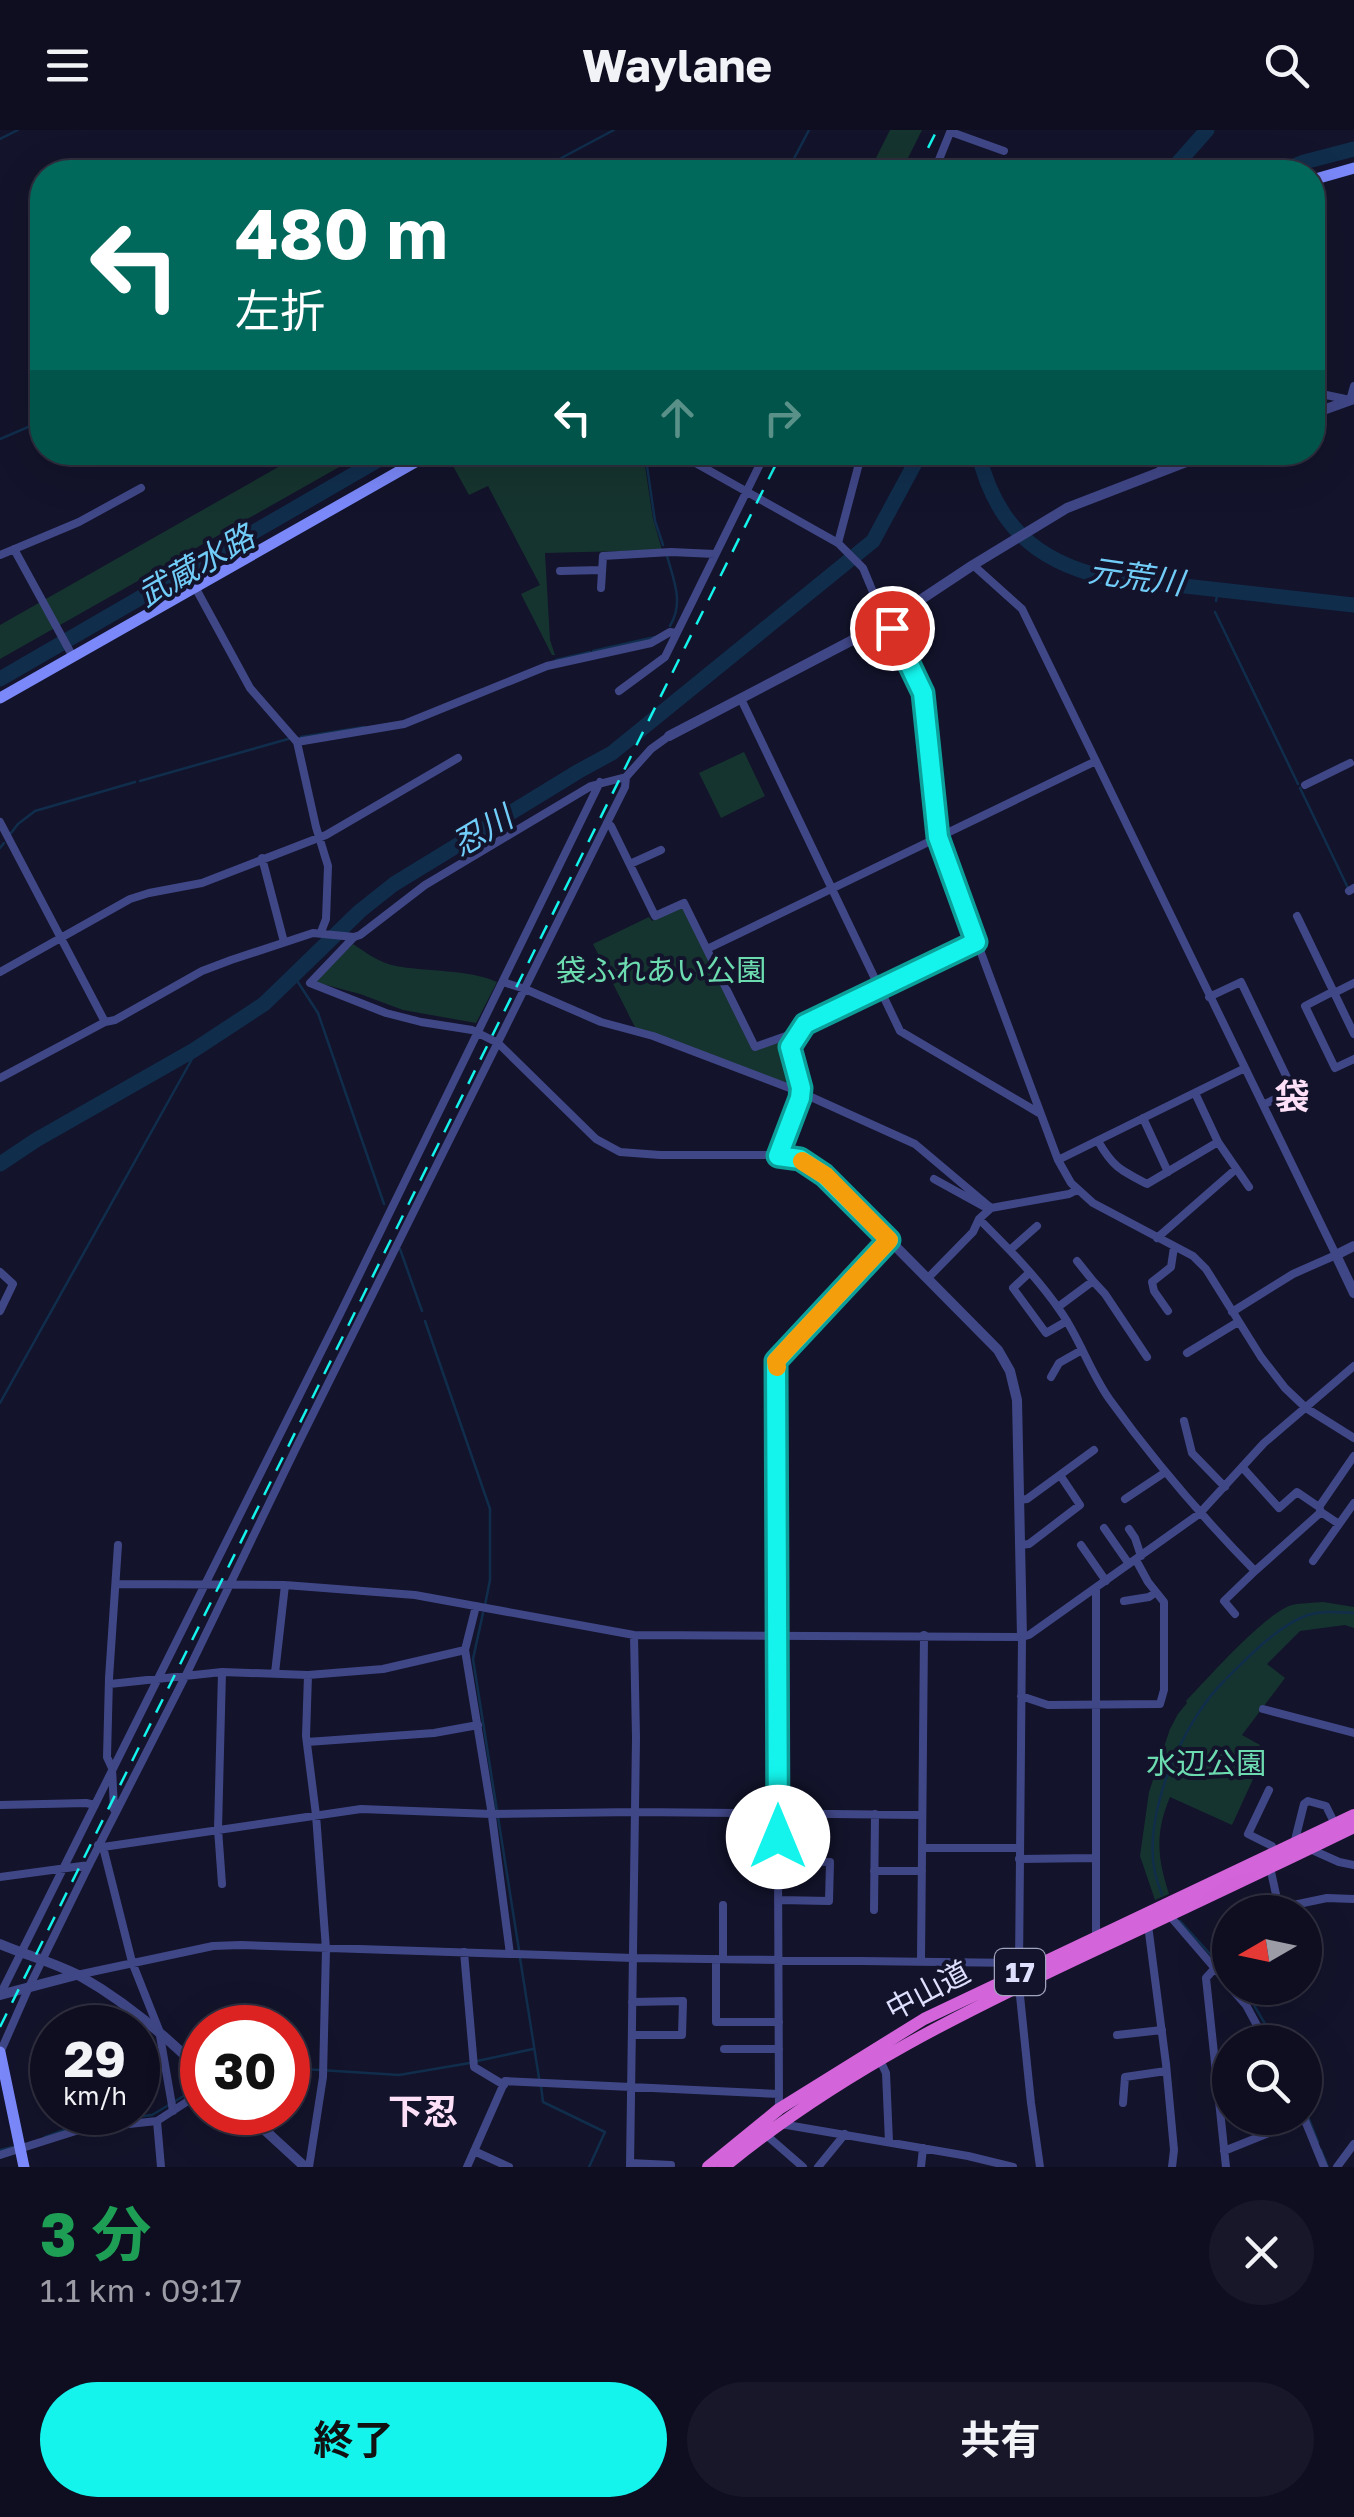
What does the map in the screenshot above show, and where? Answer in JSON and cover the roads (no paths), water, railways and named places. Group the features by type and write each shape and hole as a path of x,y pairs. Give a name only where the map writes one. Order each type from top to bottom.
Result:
{"highway":[{"name":"中山道","path":"708,2167 780,2108 924,2019 1354,1815"},
{"name":"中山道","path":"724,2167 765,2134 780,2108 879,2058 1019,1974 1148,1925 1354,1827"}],"main road":[{"path":"1325,176 1354,168"},
{"path":"0,698 71,653 410,465"},
{"path":"0,2052 24,2167"}],"street":[{"path":"939,160 951,131 1004,150"},
{"path":"1352,400 1354,386"},
{"path":"1325,395 1352,400"},
{"path":"1325,409 1352,400"},
{"path":"699,465 842,546 863,568 882,616 923,693 938,837 1039,1113 1058,1160 1077,1190 1100,1207 1193,1256 1206,1269 1273,1372 1306,1408 1354,1438"},
{"path":"619,691 665,658 760,465"},
{"path":"842,546 859,465"},
{"path":"1160,472 1162,465"},
{"path":"0,2052 28,1987 186,1676 228,1584 607,823 626,777 651,749 669,736 888,622 1042,522 1082,501 1178,465"},
{"path":"0,555 79,522 141,488"},
{"path":"14,548 71,653"},
{"path":"601,588 603,556 714,554"},
{"path":"973,564 1022,609 1354,1293"},
{"path":"560,571 601,570"},
{"path":"196,587 250,688 297,742 328,872 326,919 320,932"},
{"path":"297,742 404,724 547,666 651,643 670,632 676,633"},
{"path":"741,699 900,1031 1039,1113"},
{"path":"0,972 130,899 149,892 193,886 319,838 458,758"},
{"path":"707,949 1096,762"},
{"path":"1305,785 1353,765"},
{"path":"0,1078 202,971 320,932 360,935 426,885 591,786 626,777"},
{"path":"0,1995 600,782"},
{"path":"0,822 105,1022"},
{"path":"607,823 655,916 684,903 755,1047 800,1031"},
{"path":"630,864 660,850"},
{"path":"262,858 284,942"},
{"path":"1297,916 1354,1034"},
{"path":"352,937 310,983 386,1013 478,1032 498,1043 596,1140 620,1152 800,1159 824,1175 928,1278 998,1350 1010,1371 1017,1400 1022,1637 1019,1974 1040,2167"},
{"path":"778,1156 800,1092 790,1052 805,1024 976,942"},
{"path":"504,982 601,1022 654,1036 800,1092 914,1144 990,1208"},
{"path":"1209,996 1241,982 1294,1090 1263,1104"},
{"path":"1354,984 1305,1006 1335,1068 1354,1059"},
{"path":"1058,1160 1245,1068"},
{"path":"1196,1093 1218,1142 1249,1187"},
{"path":"1144,1118 1168,1172"},
{"path":"1098,1140 1110,1162 1147,1184 1218,1142"},
{"path":"1157,1238 1236,1170"},
{"path":"934,1179 990,1208"},
{"path":"928,1278 973,1232 990,1208 1077,1190"},
{"path":"979,1219 1058,1307 1108,1398 1164,1473 1255,1571"},
{"path":"1010,1250 1037,1226"},
{"path":"780,2108 776,1361 889,1240"},
{"path":"1232,1312 1280,1281 1354,1246"},
{"path":"1168,1312 1152,1282 1171,1267 1174,1247"},
{"path":"1077,1261 1106,1294 1148,1357"},
{"path":"0,1272 13,1284 0,1310"},
{"path":"1030,1273 1013,1288 1046,1333 1067,1321"},
{"path":"1058,1307 1093,1281"},
{"path":"1188,1353 1238,1322"},
{"path":"1051,1377 1059,1363 1082,1350"},
{"path":"116,1584 285,1585 415,1595 634,1635 1022,1637 1200,1514 1264,1442 1354,1366"},
{"path":"1184,1421 1192,1452 1226,1487"},
{"path":"1019,1500 1028,1499 1094,1450"},
{"path":"1235,1614 1224,1601 1320,1510 1354,1456"},
{"path":"1243,1468 1279,1508 1298,1492 1339,1524"},
{"path":"1125,1499 1164,1473"},
{"path":"1020,1545 1029,1544 1080,1506 1060,1475"},
{"path":"1313,1560 1354,1503"},
{"path":"1021,1696 1048,1705 1161,1702 1164,1602 1135,1560 1104,1528"},
{"path":"1129,1529 1135,1538 1135,1560"},
{"path":"1081,1545 1106,1581"},
{"path":"115,1813 112,1768 107,1758 118,1546"},
{"path":"275,1673 285,1585"},
{"path":"1096,1588 1096,1936"},
{"path":"1124,1601 1156,1592"},
{"path":"476,1606 464,1650 510,1954"},
{"path":"634,1635 630,2165 671,2165"},
{"path":"921,1960 924,1635"},
{"path":"110,1684 222,1672 308,1675 383,1668 464,1650"},
{"path":"222,1672 218,1829 222,1884"},
{"path":"307,2167 324,2078 326,1949 307,1742 308,1675"},
{"path":"1263,1708 1354,1733"},
{"path":"307,1742 434,1733 478,1725"},
{"path":"1269,1790 1248,1834 1272,1846 1275,1853"},
{"path":"1294,1844 1308,1801 1326,1806 1335,1824"},
{"path":"0,1805 95,1805"},
{"path":"101,1846 361,1809 491,1814 922,1815"},
{"path":"780,1813 780,1900"},
{"path":"874,1910 875,1814"},
{"path":"101,1846 132,1962 150,2005"},
{"path":"922,1848 1019,1848"},
{"path":"1310,1848 1354,1865"},
{"path":"1019,1859 1094,1858"},
{"path":"780,1900 829,1900 830,1862 782,1861"},
{"path":"0,1877 89,1865"},
{"path":"1270,1868 1279,1908 1327,1898 1354,1899"},
{"path":"874,1871 922,1871"},
{"path":"723,1905 716,2022 779,2022"},
{"path":"1169,1915 1212,1965"},
{"path":"1148,1925 1174,2150 1172,2167"},
{"path":"0,1944 77,1975 125,2005"},
{"path":"0,1995 132,1962 227,1946 633,1958 921,1960 1019,1974"},
{"path":"464,1952 474,2067 504,2085"},
{"path":"780,1960 780,2108"},
{"path":"1212,1971 1206,1978 1226,2167"},
{"path":"632,2002 683,2002 682,2035 632,2035"},
{"path":"160,2030 180,2050"},
{"path":"160,2030 174,2110"},
{"path":"1117,2035 1162,2030"},
{"path":"724,2049 779,2049"},
{"path":"879,2058 886,2073 890,2142"},
{"path":"1124,2103 1124,2077 1166,2072"},
{"path":"467,2167 505,2081 632,2089 780,2108 845,2134 1013,2167"},
{"path":"160,2119 180,2106"},
{"path":"765,2134 803,2167"},
{"path":"818,2167 845,2134"},
{"path":"0,2155 61,2135"},
{"path":"159,2135 162,2167"},
{"path":"271,2135 307,2167"},
{"path":"1224,2151 1263,2135"},
{"path":"1311,2135 1324,2167"},
{"path":"1337,2167 1354,2144"},
{"path":"921,2167 923,2148"},
{"path":"474,2151 509,2167"}],"waterway":[{"path":"0,139 18,130"},
{"path":"558,160 614,130"},
{"path":"793,160 809,130"},
{"name":"元荒川","path":"1181,160 1207,130"},
{"name":"武蔵水路","path":"1312,160 1354,149"},
{"path":"0,439 30,426"},
{"name":"武蔵水路","path":"0,679 370,465"},
{"path":"647,465 655,521 663,545"},
{"name":"忍川","path":"0,1164 194,1050 264,1004 360,911 394,884 612,753 873,541 914,465"},
{"name":"元荒川","path":"982,465 995,499 1021,535 1057,561 1079,570 1104,577 1354,605"},
{"path":"667,556 677,600 670,626"},
{"path":"1216,601 1218,590"},
{"path":"1215,612 1298,784"},
{"path":"593,651 655,637"},
{"path":"556,660 590,652"},
{"path":"301,737 364,727"},
{"path":"140,781 288,739"},
{"path":"11,833 35,811 135,782"},
{"path":"1300,788 1348,888"},
{"path":"0,848 4,843"},
{"path":"294,976 318,1013 384,1204"},
{"path":"0,1403 194,1050"},
{"path":"400,1249 422,1311"},
{"path":"425,1321 490,1509 490,1580 485,1605"},
{"path":"483,1613 473,1659 519,1950"},
{"path":"1227,1678 1263,1643 1294,1621 1317,1613 1354,1613"},
{"path":"1162,1895 1153,1849 1160,1797 1181,1744 1225,1680"},
{"path":"1180,1921 1212,1956"},
{"path":"520,1958 539,2078"},
{"path":"1254,2005 1266,2025"},
{"path":"477,2061 533,2049"},
{"path":"310,2069 399,2075 470,2063"},
{"path":"541,2086 543,2102 605,2132 589,2167"},
{"path":"45,2137 80,2124 152,2115 180,2098"},
{"path":"1315,2135 1318,2142"},
{"path":"0,2150 13,2147"},
{"path":"1321,2150 1328,2167"}],"railway":[{"path":"922,160 937,130"},
{"path":"0,2027 776,465"}],"district":[{"name":"袋","path":"1292,1097"},
{"name":"下忍","path":"423,2112"}],"park label":[{"name":"袋ふれあい公園","path":"661,971"},
{"name":"水辺公園","path":"1206,1764"}]}
